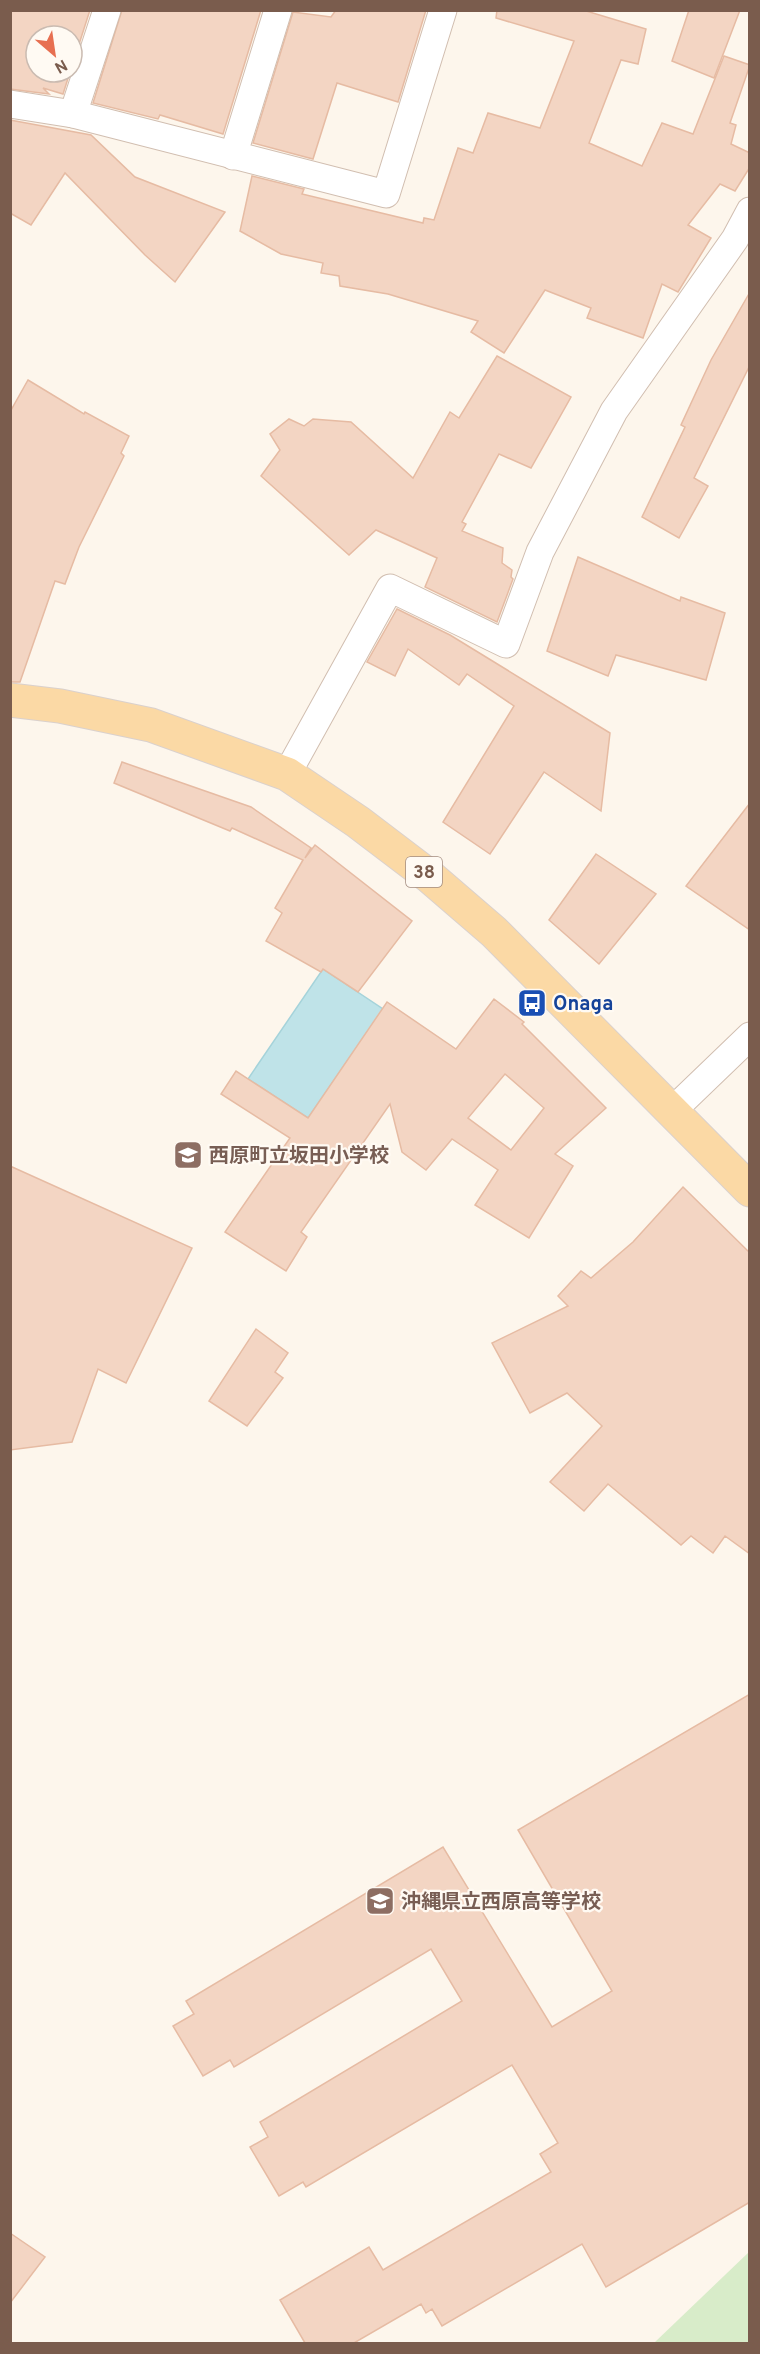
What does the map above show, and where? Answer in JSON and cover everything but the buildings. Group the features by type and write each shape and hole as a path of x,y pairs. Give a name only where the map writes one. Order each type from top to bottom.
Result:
{"main road":[{"name":"38","path":"10,699 60,706 151,725 287,774 358,822 429,876 494,932 750,1190"}],"street":[{"path":"73,114 107,10"},
{"path":"233,156 278,10"},
{"path":"10,104 73,114 386,194 443,10"},
{"path":"287,774 390,588 506,644 540,552 614,411 735,239 750,211"},
{"path":"672,1112 750,1036"}],"green space":[{"path":"749,2252 749,2343 654,2343"}],"water":[{"path":"323,969 383,1009 308,1118 248,1079"}],"place":[{"name":"Onaga","path":"532,1003"},
{"name":"西原町立坂田小学校","path":"188,1155"},
{"name":"沖縄県立西原高等学校","path":"380,1901"}]}
